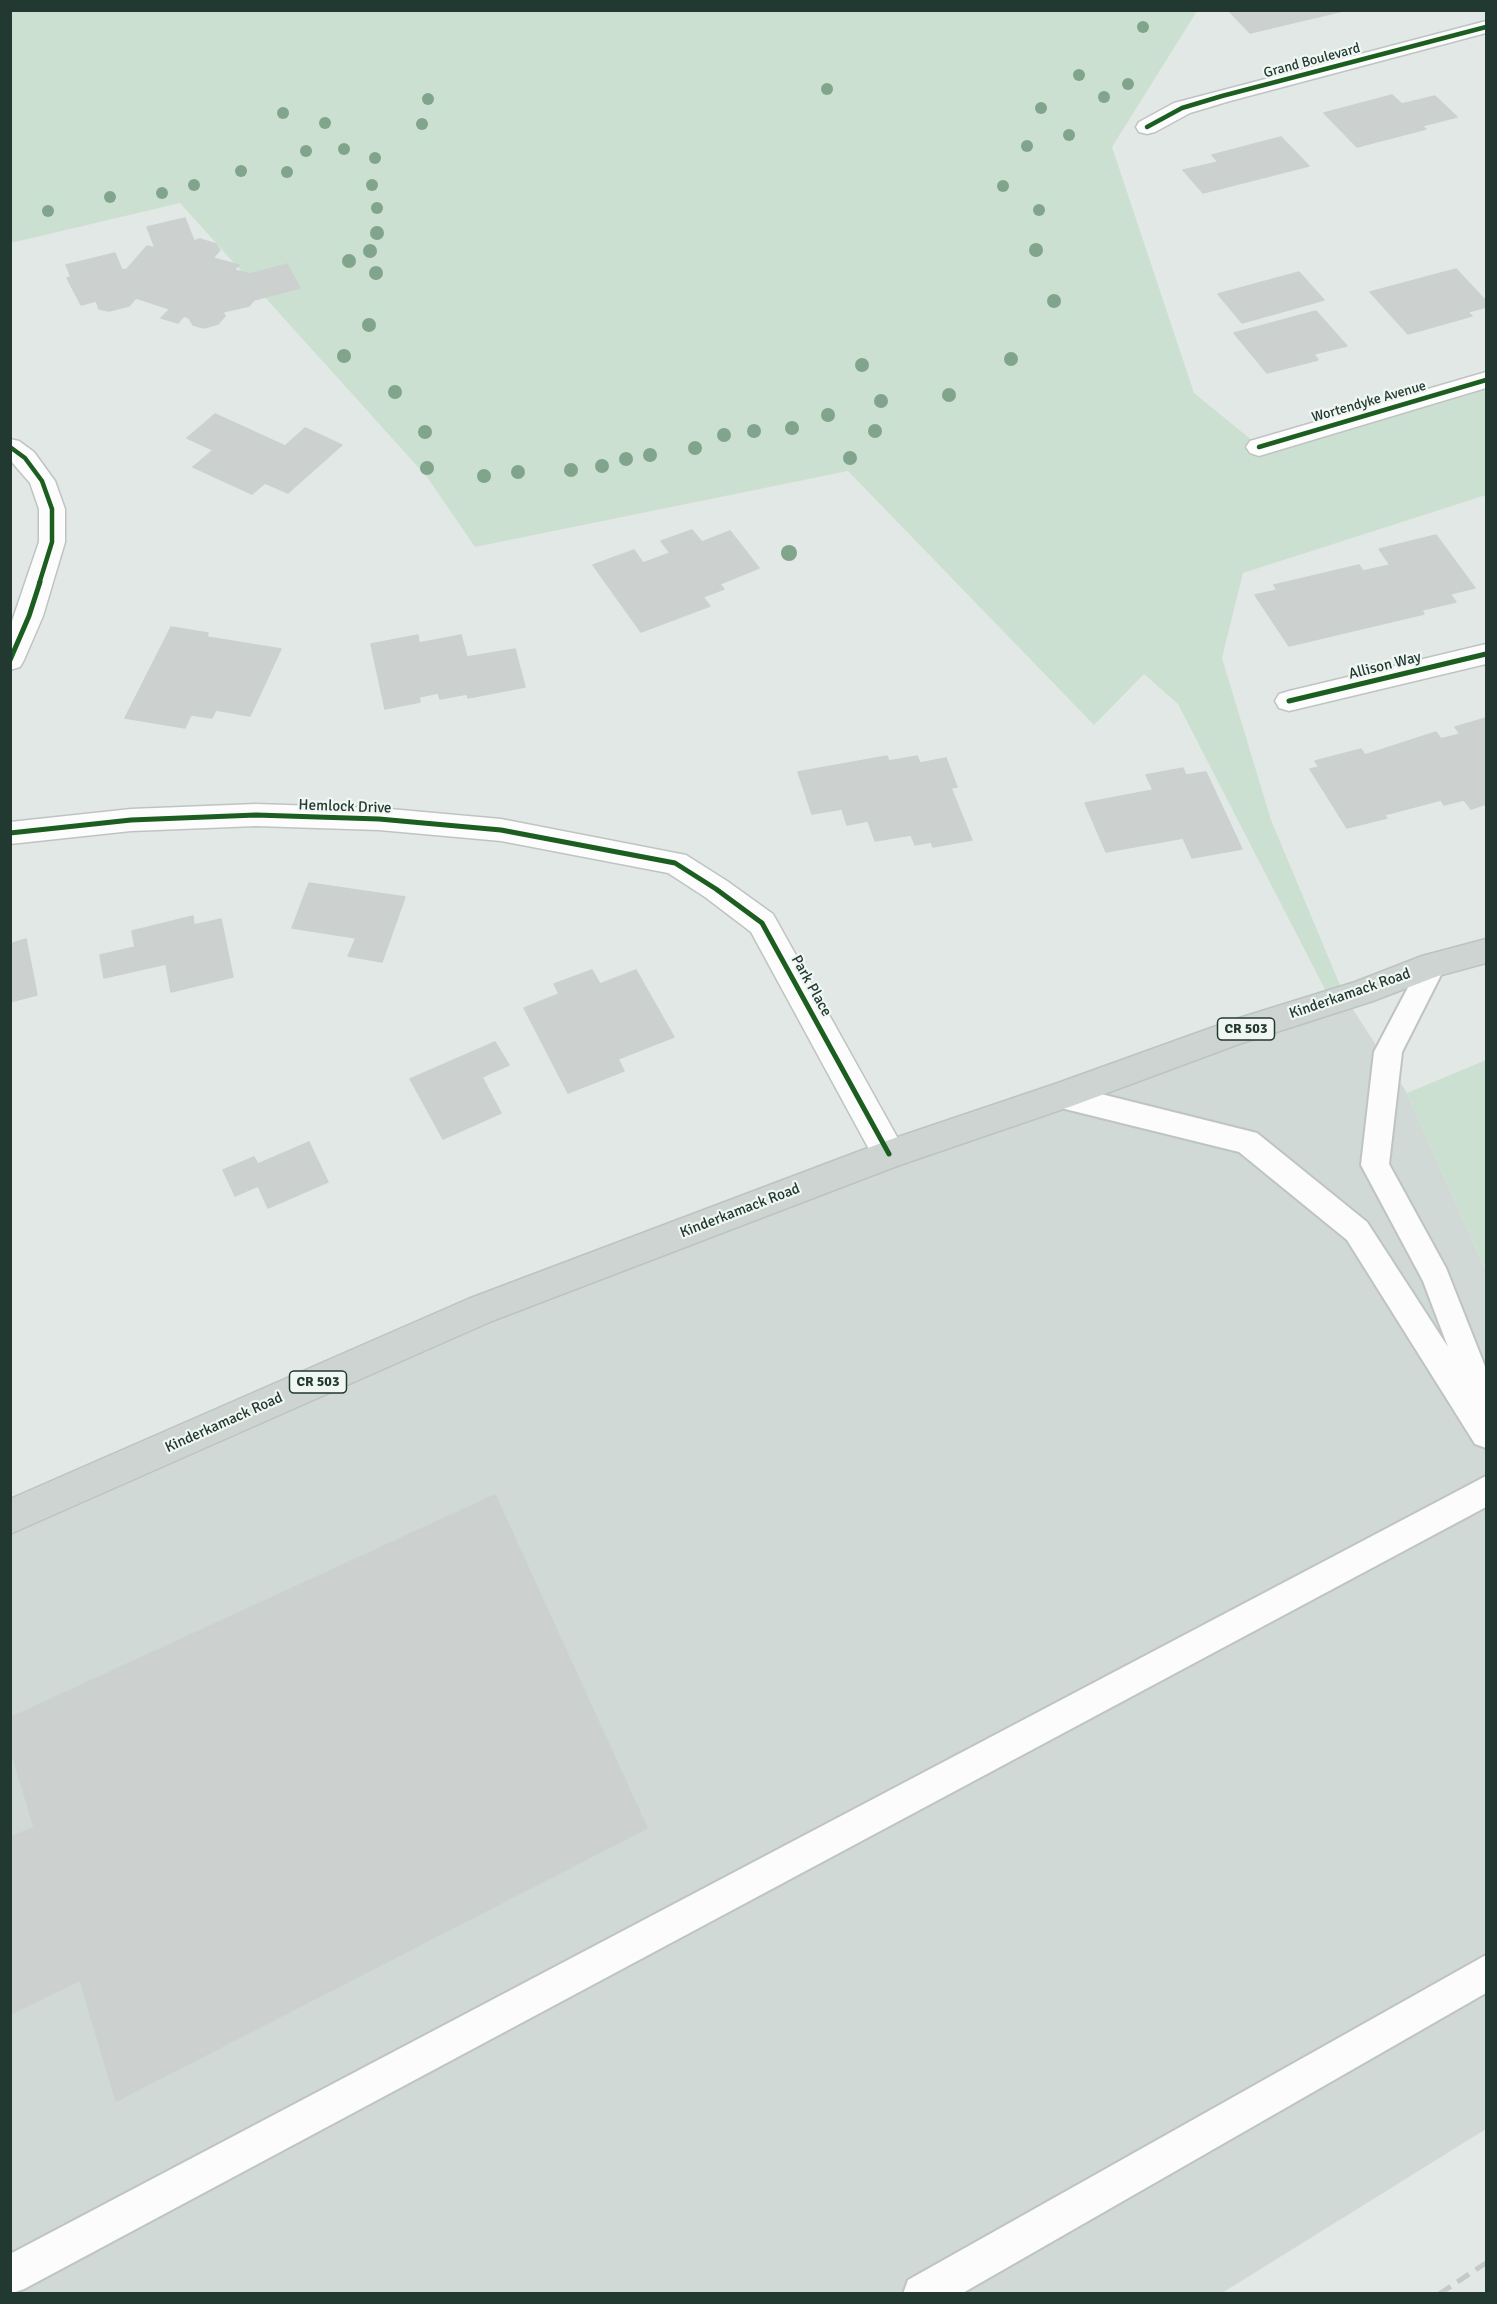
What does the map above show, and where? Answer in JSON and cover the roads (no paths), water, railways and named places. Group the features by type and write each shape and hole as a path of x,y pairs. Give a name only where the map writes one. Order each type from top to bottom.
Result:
{"main road":[{"name":"Kinderkamack Road","path":"10,1517 480,1310 890,1154 1061,1096 1233,1033 1362,992 1433,965 1486,951"}],"street":[{"name":"Grand Boulevard","path":"1148,127 1182,108 1222,96 1486,27"},
{"name":"Wortendyke Avenue","path":"1258,447 1486,380"},
{"path":"10,447 25,458 42,481 52,509 52,542 29,616 10,660"},
{"name":"Allison Way","path":"1289,701 1486,654"},
{"name":"Hemlock Drive","path":"10,833 131,820 256,815 379,819 501,831 675,863"},
{"name":"Park Place","path":"675,863 716,889 762,923 890,1154"}],"lane":[{"path":"1433,965 1388,1052 1375,1165 1436,1277 1486,1407"},
{"path":"1061,1096 1247,1142 1357,1231 1486,1434"},
{"path":"10,2275 1486,1491"},
{"path":"922,2294 1486,1972"}],"railway":[{"path":"1439,2294 1486,2263"}]}
